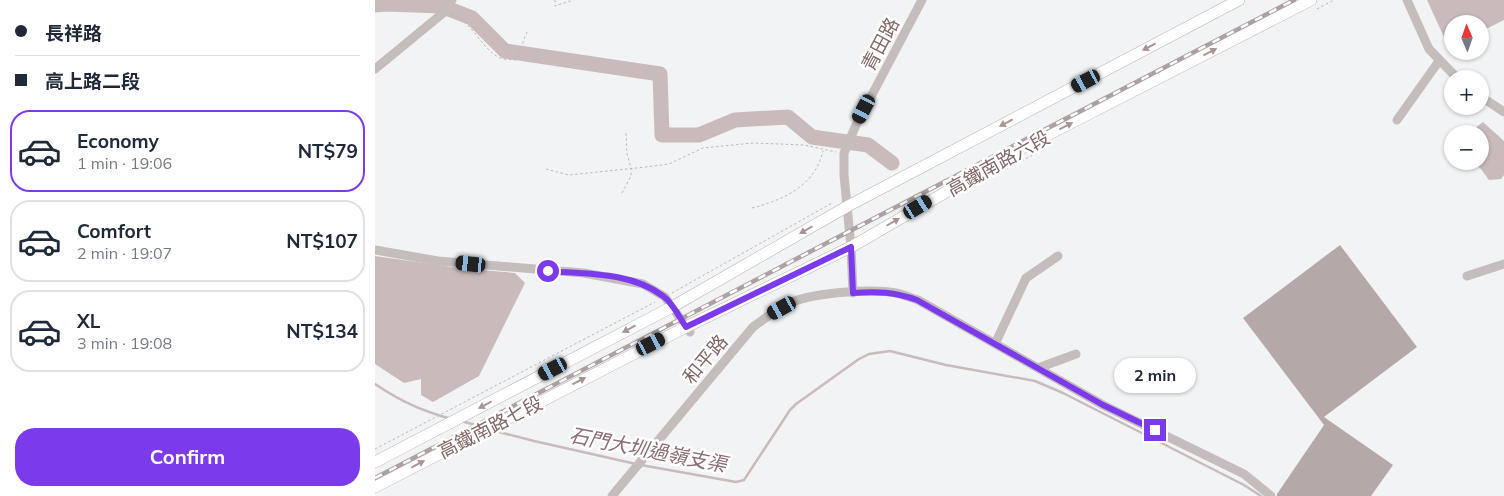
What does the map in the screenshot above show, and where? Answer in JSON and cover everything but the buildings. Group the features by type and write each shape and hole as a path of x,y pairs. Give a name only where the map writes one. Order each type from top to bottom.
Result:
{"main road":[{"name":"高鐵南路六段","path":"672,306 848,206 1239,0"},
{"name":"高鐵南路六段","path":"688,329 851,247 1014,152 1311,0"},
{"name":"高鐵南路七段","path":"375,462 672,306"},
{"name":"高鐵南路七段","path":"375,487 485,429 688,329"}],"street":[{"path":"375,69 445,11 452,0"},
{"name":"青田路","path":"853,293 848,206 844,175 846,149 922,0"},
{"path":"1407,0 1429,49 1448,70"},
{"path":"1397,120 1439,61"},
{"path":"1489,102 1504,112"},
{"path":"375,250 438,261 584,273 643,284 665,297 688,329"},
{"path":"995,344 1027,278 1057,256"},
{"path":"1467,276 1504,264"},
{"name":"和平路","path":"612,496 753,327 771,313 792,302 822,294 877,291 897,293 917,300 1103,405 1244,474 1271,496"},
{"path":"1038,368 1076,354"}],"path":[{"path":"555,0 555,6 573,0"},
{"path":"445,11 460,17 483,45 500,58 516,60 527,32"},
{"path":"622,193 631,176 626,132"},
{"path":"546,169 569,175 669,164 703,148 721,146 781,144 823,150 846,149"},
{"path":"752,208 786,197 801,187 820,164 823,150"},
{"path":"375,449 440,414"}],"shaded area":[{"path":"1427,0 1504,0 1504,20 1489,28 1489,15 1444,15 1444,37"},
{"path":"1489,127 1504,141 1504,175 1501,179 1489,180 1482,170 1489,170"},
{"path":"375,256 459,268 515,273 525,283 479,376 433,402 421,395 421,379 404,383 375,364"}],"waterway":[{"path":"375,5 441,6 472,18 505,51 660,74 662,135 699,135 735,120 788,117 812,137 868,145 892,163"},
{"name":"石門大圳過嶺支渠","path":"641,465 736,482 744,480 790,410 796,404 859,359 869,354 890,351 946,365 1035,381 1063,393 1244,485 1261,496"},
{"name":"石門大圳過嶺支渠","path":"375,384 411,405 451,419"},
{"name":"石門大圳過嶺支渠","path":"461,421 483,427"},
{"name":"石門大圳過嶺支渠","path":"495,431 636,464"}],"railway":[{"path":"375,478 1294,0"}],"route":[{"path":"548,271 584,273 643,284 665,297 686,327 851,247 853,293 877,291 897,293 917,300 1103,405 1155,430"}]}
